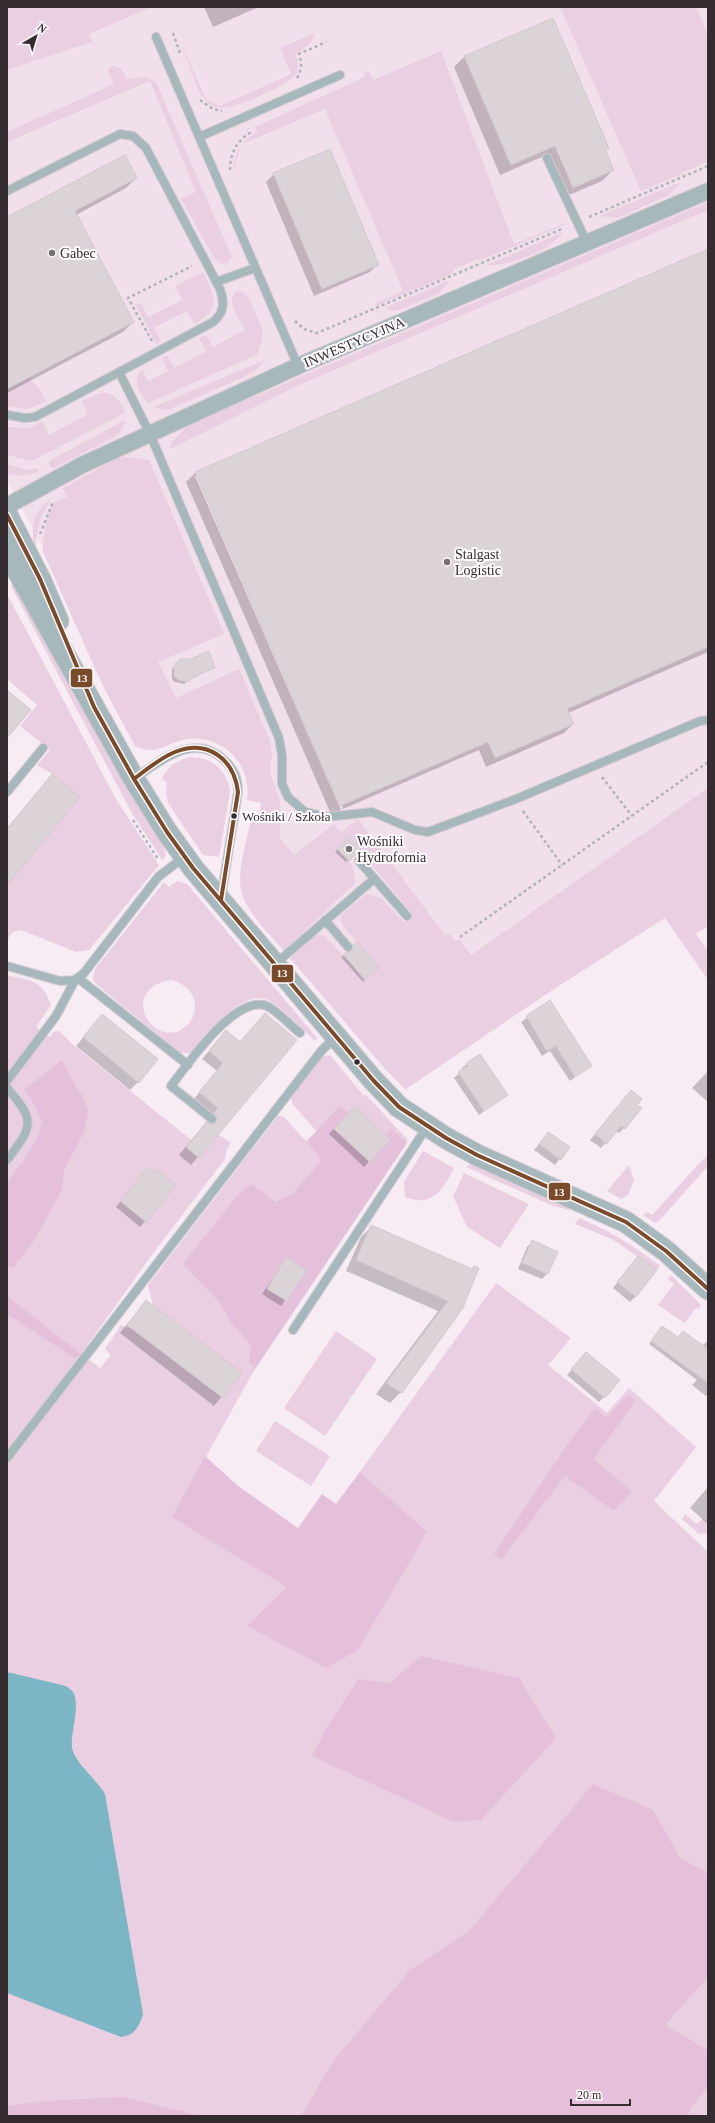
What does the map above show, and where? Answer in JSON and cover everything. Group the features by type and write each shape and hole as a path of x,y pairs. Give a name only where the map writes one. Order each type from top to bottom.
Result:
{"street":[{"name":"INWESTYCYJNA","path":"7,506 82,465 298,366 708,191"},
{"path":"7,515 40,579 94,706"},
{"path":"7,552 134,779 184,856 336,1037 399,1107 427,1127 477,1155 626,1222 661,1247 690,1271 708,1289"}],"lane":[{"path":"156,37 298,366"},
{"path":"199,137 244,119 340,75"},
{"path":"7,191 120,134 133,136 146,148 205,260 224,302 223,308 217,319 35,417 25,418 7,415"},
{"path":"547,158 587,243"},
{"path":"216,282 255,268"},
{"path":"119,372 150,434 279,738 282,784 288,797 296,806 306,812 327,817 372,812 414,830 428,832 516,799 596,764 708,720"},
{"path":"134,779 167,756 181,750 195,747 209,750 221,757 232,767 238,782 238,792 221,900"},
{"path":"7,792 43,748"},
{"path":"7,1081 56,1016 77,979 84,973 158,877 184,856"},
{"path":"359,861 407,916"},
{"path":"275,964 374,878"},
{"path":"326,920 348,947"},
{"path":"7,966 60,981 77,979 188,1065"},
{"path":"212,1119 171,1086 219,1026 242,1009 257,1005 268,1007 300,1033"},
{"path":"7,1458 322,1050 336,1037"},
{"path":"7,1088 23,1106 27,1120 27,1132 7,1160"},
{"path":"293,1330 427,1127"}],"path":[{"path":"173,33 183,60"},
{"path":"296,80 302,61 299,54 326,42"},
{"path":"196,96 213,109 228,111 239,106 250,133 240,140 232,154 230,162 231,174"},
{"path":"290,316 304,329 317,333 708,166"},
{"path":"158,352 128,298 205,260"},
{"path":"38,542 52,502 60,497 52,482"},
{"path":"460,936 708,762"},
{"path":"596,764 598,772 632,816"},
{"path":"516,799 562,865"}],"shaded area":[{"path":"7,7 708,7 708,889 418,1062 294,956 249,901 267,779 212,706 145,742 7,480"},
{"path":"7,7 152,7 89,34 92,42 7,70"},
{"path":"560,7 696,7 708,35 708,163 707,162 682,174 591,212 641,191"},
{"path":"315,33 311,42 296,55 298,68 297,73 293,78 248,101 227,108 213,106 205,100 201,95 181,43 206,100 220,106 291,74 280,48"},
{"path":"441,51 514,244 565,223 566,224 479,261 478,259 453,270 453,273 376,306 374,304 403,291 325,109 243,144 257,132 255,127 365,77 364,73 369,71 373,80"},
{"path":"111,66 117,67 121,70 126,79 145,77 156,82 232,257 227,263 221,264 214,258 181,198 196,192 150,81 7,142 7,132 114,84 108,71"},
{"path":"242,145 235,164 236,168 233,167 238,151"},
{"path":"681,182 669,195 618,218 599,216"},
{"path":"708,202 708,210 297,386 170,449 172,442 188,425"},
{"path":"563,232 549,245 529,256 506,263 487,265"},
{"path":"203,272 211,288 214,301 209,313 194,324 187,311 154,328 161,341 156,344 136,305 141,303 148,317 182,300 175,286"},
{"path":"451,280 438,294 401,309 393,311 384,308"},
{"path":"240,291 248,296 261,326 263,334 258,354 148,403 139,391 137,383 137,378 142,369 148,381 168,371 162,358 167,355 174,368 206,351 199,338 206,335 213,347 245,330 235,311 232,301 235,292"},
{"path":"265,360 256,370 244,377 168,410 153,407"},
{"path":"29,378 40,389 46,401 28,409 7,406 7,389"},
{"path":"103,392 114,396 122,405 125,413 32,461 7,455 7,427 29,428 42,421 49,435 88,414 81,401"},
{"path":"125,420 121,431 116,436 52,469 49,463 51,460"},
{"path":"125,457 149,460 224,634 158,662 176,698 239,669 270,741 272,754 270,772 280,802 280,838 294,855 334,824 341,832 358,819 445,935 450,934 456,942 459,939 471,955 708,788 708,926 696,934 708,951 708,980 665,918 557,987 406,1089 410,1094 385,1069 290,958 315,936 324,935 366,980 379,968 344,927 341,922 341,915 367,894 381,898 404,922 412,914 349,837 337,849 351,864 355,878 354,884 284,951 253,915 241,890 240,873 245,846 251,820 258,821 261,803 247,800 245,775 240,764 224,747 201,739 188,739 162,748 150,750 135,746 103,686 43,552 44,533 47,518 52,506 55,502 67,497 63,488 114,460"},
{"path":"7,464 27,470 36,468 40,471 24,475 11,475 7,473"},
{"path":"50,500 39,524 36,538 36,551 33,536 34,522 39,510"},
{"path":"17,583 122,777 161,841 166,854 163,861 133,815 11,586"},
{"path":"7,594 116,799 159,865 89,950 76,952 21,930 13,932 7,940 7,885 80,797 52,774 37,765 50,750 20,726 37,705 7,679"},
{"path":"191,757 206,760 218,767 226,777 228,784 230,792 219,857 203,855 168,803 166,794 167,783 162,779 170,767 181,760"},
{"path":"177,881 187,884 318,1039 314,1040 270,1001 265,999 255,999 244,1002 224,1017 191,1053 180,1053 96,984 93,979 95,969 164,882 169,887","holes":["172,980 185,987 193,996 195,1006 193,1016 187,1025 179,1031 169,1033 152,1026 146,1017 143,1005 146,994 150,989 160,983"]},
{"path":"7,975 35,982 48,996 51,1005 36,1027 50,1037 53,1032 60,1031 72,1044 205,1151 215,1139 204,1130 207,1126 231,1143 227,1149 225,1159 151,1256 81,1354 100,1368 111,1355 105,1349 121,1325 132,1329 223,1398 242,1373 153,1305 148,1285 278,1116 283,1116 306,1141 317,1132 292,1103 291,1097 323,1056 330,1055 364,1096 366,1095 408,1140 255,1369 186,1492 302,1556 336,1505 496,1283 571,1338 548,1365 607,1413 629,1388 696,1447 654,1501 708,1552 708,2116 7,2116"},
{"path":"62,1060 76,1087 83,1096 88,1111 84,1132 64,1170 62,1190 35,1239 13,1268 7,1266 7,1183 26,1157 38,1136 42,1121 32,1101 24,1090"},
{"path":"339,1107 348,1112 334,1129 369,1162 390,1140 385,1134 391,1128 407,1143 255,1369 249,1362 251,1345 230,1321 220,1303 183,1264 236,1197 251,1184 275,1202 292,1194 322,1160 307,1141"},
{"path":"423,1151 454,1168 446,1183 436,1195 422,1200 414,1200 405,1197 404,1182"},
{"path":"708,1154 708,1166 659,1221 655,1223 643,1215 646,1212 652,1215"},
{"path":"472,1163 572,1208 570,1210 553,1206 466,1167"},
{"path":"629,1165 634,1181 628,1195 621,1199 607,1191"},
{"path":"464,1173 529,1204 500,1248 467,1227 453,1196"},
{"path":"579,1218 621,1239 660,1266 657,1270 612,1239 575,1224"},
{"path":"671,1275 701,1305 698,1309 696,1308 685,1323 658,1305 674,1284 668,1279"},
{"path":"7,1296 81,1354 74,1358 7,1314"},
{"path":"336,1331 377,1359 325,1436 284,1408"},
{"path":"628,1395 635,1401 594,1459 632,1491 614,1511 565,1476 502,1559 494,1554 567,1445 595,1408 606,1418"},
{"path":"275,1421 330,1456 311,1486 256,1451"},
{"path":"205,1456 238,1486 298,1528 322,1494 336,1504 360,1472 427,1532 358,1650 326,1668 247,1626 287,1587 172,1517"},
{"path":"685,1514 697,1524 703,1518 708,1522 708,1533 699,1534 682,1519"},
{"path":"421,1656 519,1678 556,1738 481,1820 454,1822 312,1756 326,1729 358,1679 390,1683"},
{"path":"593,1784 653,1810 680,1858 708,1873 708,1977 665,2025 708,2050 708,2087 692,2106 687,2116 301,2116 334,2060 410,1970 469,1931"},
{"path":"122,2097 202,2116 7,2116 7,2106 45,2101"}],"water":[{"path":"7,1672 66,1686 72,1691 75,1697 76,1711 72,1735 72,1748 77,1760 105,1794 143,2014 136,2030 126,2036 121,2037 7,1993"}],"building":[{"path":"553,18 609,148 605,150 614,170 573,188 555,146 511,165 464,56"},
{"path":"330,149 379,265 322,289 273,173"},
{"name":"Gabec","path":"125,155 137,178 75,211 134,322 7,389 7,217"},
{"name":"Stalgast Logistic","path":"708,249 708,647 567,709 574,724 495,758 488,742 340,806 195,472"},
{"path":"209,651 215,668 195,676 188,682 178,680 174,676 174,666 181,659 191,659"},
{"path":"7,690 31,710 7,738"},
{"path":"52,774 80,797 7,885 7,829"},
{"name":"Wośniki Hydrofornia","path":"349,837 361,849 349,861 337,849"},
{"path":"357,942 379,968 365,980 343,954 352,951 353,945"},
{"path":"550,1000 592,1066 575,1077 556,1046 547,1051 526,1016"},
{"path":"265,1013 297,1040 199,1158 186,1147 207,1122 212,1124 216,1123 217,1117 214,1113 218,1108 199,1092 223,1063 209,1051 226,1030 240,1042"},
{"path":"102,1014 158,1059 139,1083 83,1037"},
{"path":"480,1054 508,1095 484,1111 458,1072 468,1066 466,1063"},
{"path":"631,1090 642,1099 637,1105 642,1108 625,1129 621,1126 607,1144 595,1134"},
{"path":"355,1106 391,1140 370,1162 334,1129"},
{"path":"548,1132 570,1147 561,1160 539,1144"},
{"path":"147,1168 153,1172 156,1169 176,1185 146,1222 120,1201"},
{"path":"371,1225 472,1269 474,1266 479,1268 463,1308 402,1393 386,1383 448,1301 356,1260"},
{"path":"532,1240 558,1252 548,1274 522,1263"},
{"path":"638,1256 657,1270 636,1297 617,1282"},
{"path":"286,1257 307,1270 287,1301 267,1289"},
{"path":"146,1300 242,1373 223,1398 127,1325"},
{"path":"662,1326 678,1337 683,1331 708,1349 708,1383 651,1341"},
{"path":"586,1352 620,1380 605,1398 571,1369"}],"transit line":[{"name":"13","path":"7,515 40,579 94,707 134,779 167,832 193,868 373,1080 399,1107 446,1138 477,1155 626,1222 666,1251 708,1289"},
{"name":"13","path":"134,779 164,757 187,749 198,748 208,750 225,761 231,770 238,792 221,900"}],"place":[{"name":"Gabec","path":"52,253"},
{"name":"Stalgast Logistic","path":"447,562"},
{"name":"Wośniki / Szkoła","path":"234,816"},
{"name":"Wośniki Hydrofornia","path":"349,849"}]}
